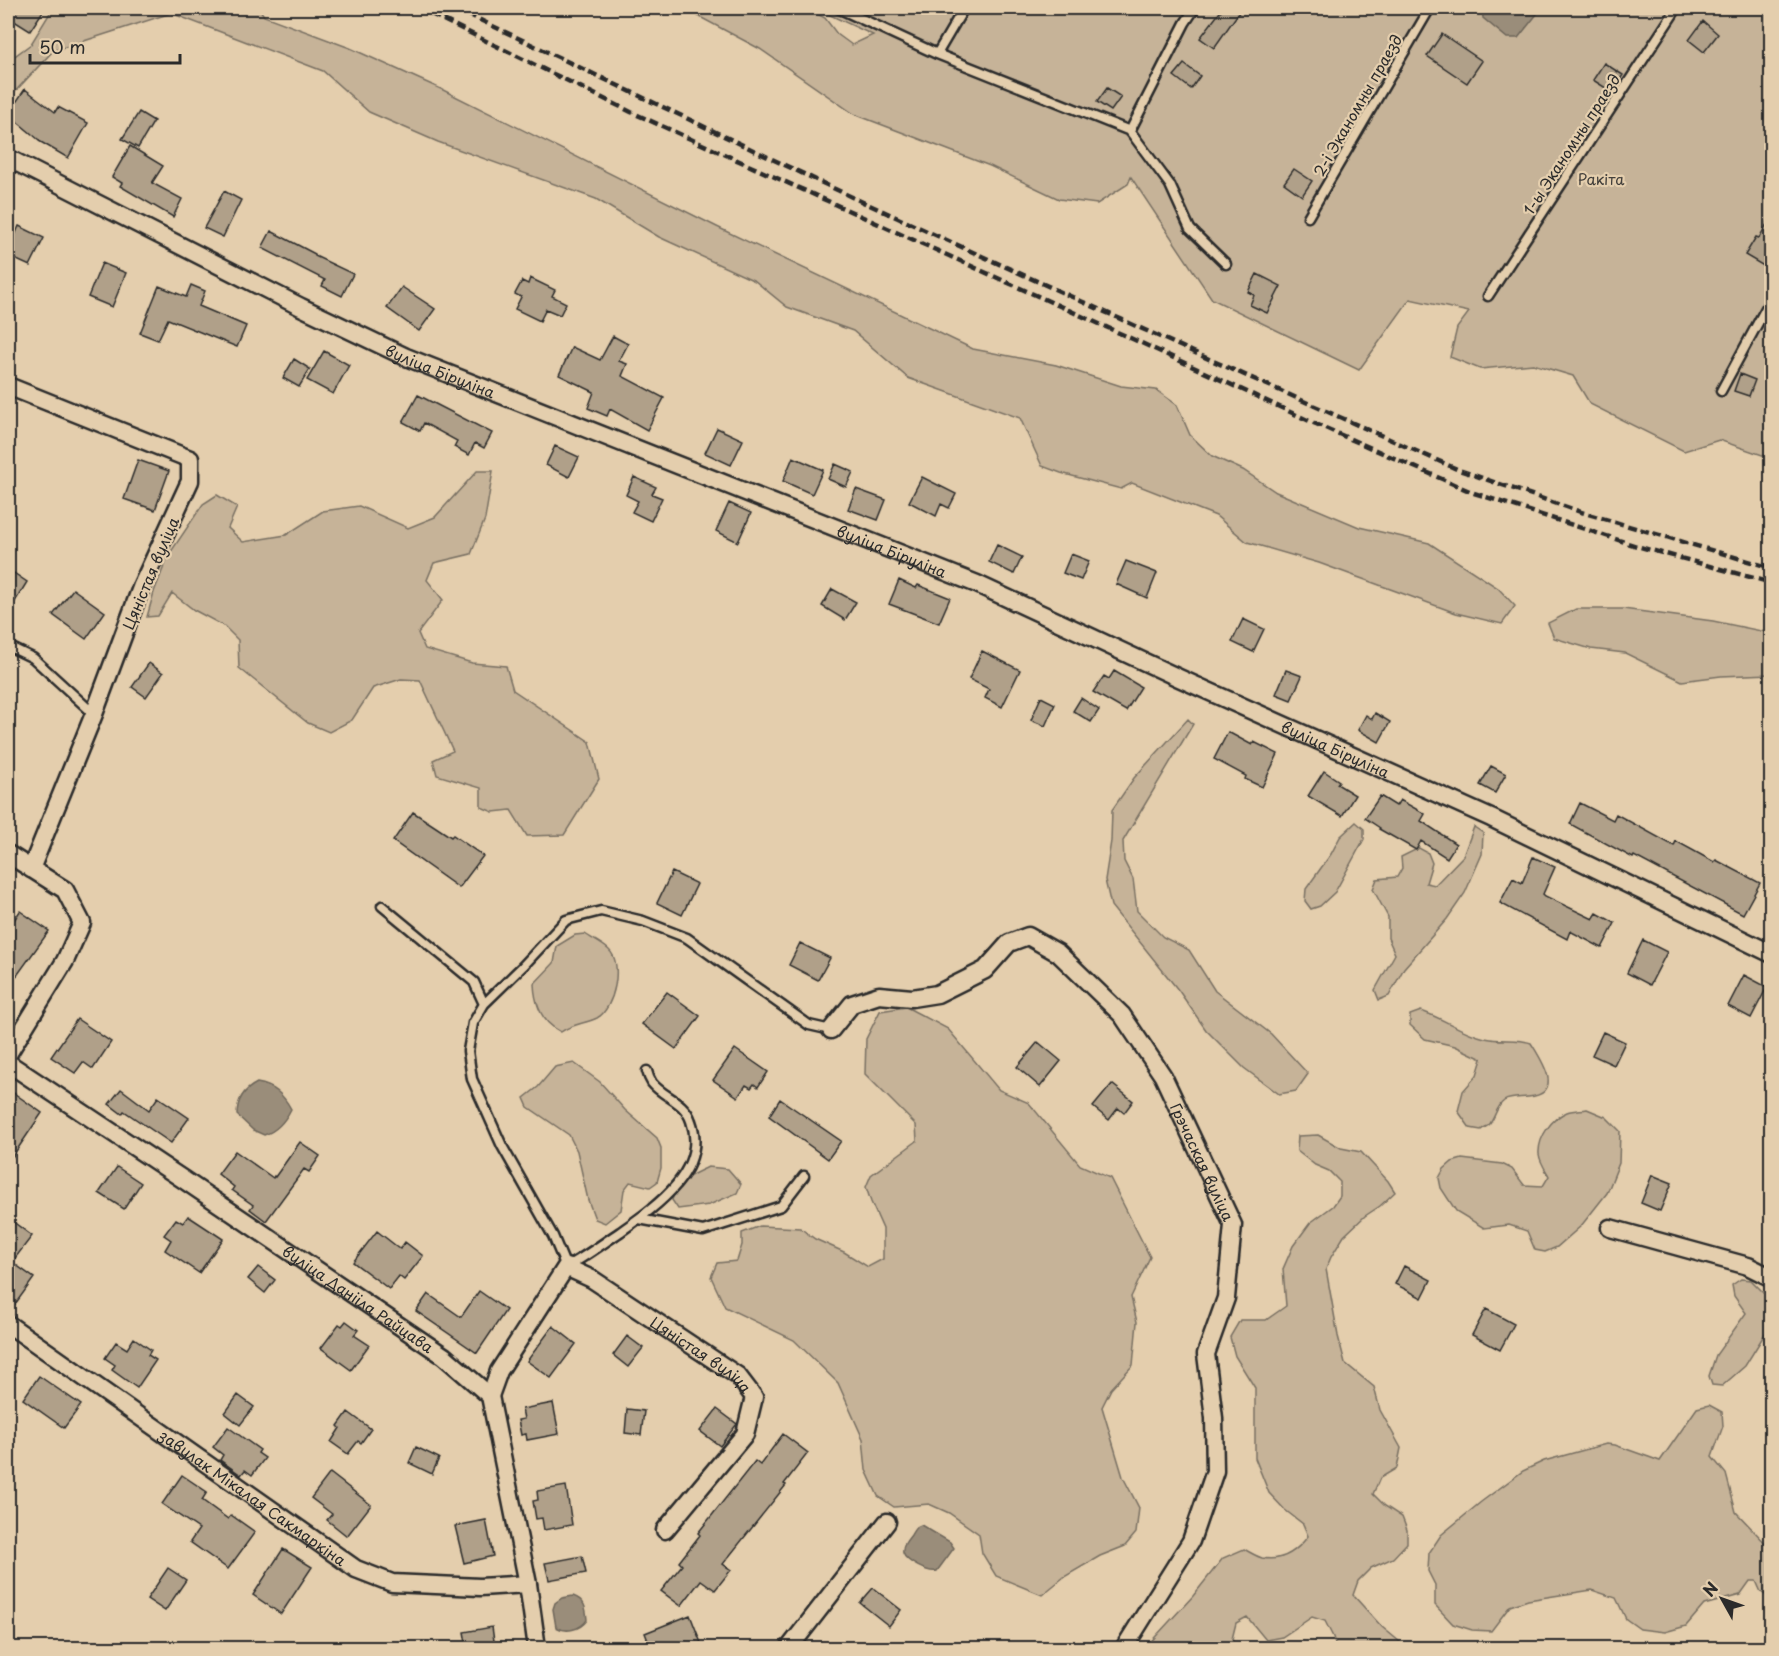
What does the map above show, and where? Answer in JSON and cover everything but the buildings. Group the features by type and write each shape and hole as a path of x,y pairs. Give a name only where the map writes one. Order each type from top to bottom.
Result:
{"street":[{"name":"вуліца Біруліна","path":"8,158 301,307 406,357 977,584 1179,678 1491,818 1772,954"},
{"name":"Цяністая вуліца","path":"8,386 190,459 190,481 142,585 94,714 31,869"},
{"path":"8,854 65,890 81,923 65,962 8,1054"},
{"name":"Грэчаская вуліца","path":"831,1030 852,1004 879,994 912,998 937,994 985,970 1009,943 1028,936 1058,953 1122,1015 1163,1076 1233,1225 1226,1298 1206,1354 1214,1418 1215,1472 1191,1541 1124,1648"},
{"name":"вуліца Данііла Райцава","path":"8,1063 444,1356 490,1396"},
{"path":"1610,1228 1748,1266 1772,1278"},
{"name":"Цяністая вуліца","path":"566,1267 592,1279 738,1376 754,1397 745,1434 665,1530"},
{"path":"537,1648 528,1584 490,1396 499,1371 566,1267"},
{"name":"завулак Мікалая Сакмаркіна","path":"8,1324 356,1569 392,1583 480,1587 528,1584"},
{"path":"789,1648 887,1522"}],"lane":[{"path":"838,8 937,54 1130,131 1170,185 1190,229 1226,264"},
{"path":"937,54 964,8"},
{"path":"1130,131 1185,23 1196,8"},
{"name":"2-і Эканомны праезд","path":"1308,217 1430,8"},
{"name":"1-ы Эканомны праезд","path":"1488,296 1677,8"},
{"path":"1721,391 1772,297"},
{"path":"8,646 33,658 94,714"},
{"path":"382,906 474,982 484,1004"},
{"path":"647,1071 652,1083 687,1111 692,1123 694,1143 689,1164 663,1201 583,1258 566,1267 553,1236 502,1146 472,1079 468,1051 473,1023 484,1004 566,920 601,911 643,921 687,938 809,1025 831,1030"},
{"path":"639,1219 703,1231 781,1206 804,1176"}],"green space":[{"path":"53,8 259,8 264,16 350,48 441,89 717,227 973,349 1056,365 1121,386 1156,390 1177,405 1190,435 1212,456 1243,470 1276,492 1359,527 1429,543 1498,588 1515,606 1502,624 1456,613 1319,563 1247,542 1216,516 1132,483 1121,489 1042,466 1020,418 908,378 853,331 787,307 755,281 659,237 596,199 438,142 369,112 323,71 171,13 53,51 8,99 8,61 31,44"},
{"name":"Ракіта","path":"697,8 806,8 825,18 837,34 852,45 873,35 815,8 1771,8 1771,458 1719,440 1684,451 1590,404 1573,376 1533,364 1480,369 1450,357 1457,328 1469,312 1410,299 1359,370 1212,299 1131,177 1128,184 1097,204 1059,199 990,166 854,114 760,49 698,16"},
{"path":"477,471 493,471 485,519 471,554 434,563 427,580 443,600 418,633 425,649 472,663 506,666 513,690 590,742 599,779 564,835 527,836 511,810 493,812 481,807 481,788 437,775 433,760 453,751 420,680 401,679 373,688 352,720 329,732 308,723 239,668 238,640 224,626 194,610 172,593 158,616 147,617 168,556 203,504 217,495 237,507 228,528 243,542 286,535 323,511 359,506 408,528 435,517"},
{"path":"1576,609 1623,609 1713,621 1771,633 1771,674 1721,676 1682,681 1625,653 1591,649 1554,638 1548,623"},
{"path":"1188,719 1193,724 1123,841 1124,861 1133,879 1137,911 1163,937 1189,950 1215,991 1271,1034 1308,1074 1296,1091 1279,1094 1244,1068 1206,1030 1179,991 1111,906 1105,880 1111,841 1112,810 1134,778"},
{"path":"1356,822 1364,829 1364,839 1335,892 1320,906 1311,909 1305,901 1306,889 1340,837"},
{"path":"1474,827 1483,833 1482,854 1465,893 1447,919 1404,968 1389,996 1379,1000 1375,990 1395,954 1388,938 1388,917 1373,889 1377,879 1397,877 1402,868 1401,857 1419,848 1428,853 1432,863 1426,883 1435,885 1463,856"},
{"path":"585,934 609,950 616,965 615,986 603,1013 597,1018 561,1032 544,1018 536,999 534,984 554,963 557,946 575,935"},
{"path":"906,1007 948,1029 999,1090 1029,1103 1080,1165 1110,1178 1150,1257 1131,1297 1137,1322 1133,1365 1111,1389 1102,1407 1123,1477 1139,1508 1136,1533 1125,1546 1100,1556 1064,1577 1042,1595 996,1576 982,1553 979,1534 949,1513 929,1504 894,1507 878,1496 866,1470 863,1439 838,1383 794,1340 725,1307 711,1277 717,1263 737,1261 742,1245 742,1233 760,1226 800,1228 815,1239 844,1252 868,1267 883,1259 883,1229 866,1187 871,1175 917,1141 916,1125 865,1074 866,1039 880,1011"},
{"path":"1421,1011 1477,1036 1531,1043 1548,1076 1546,1090 1539,1095 1504,1101 1489,1125 1481,1130 1470,1128 1458,1111 1463,1091 1477,1075 1482,1059 1455,1046 1425,1039 1410,1025 1410,1015"},
{"path":"574,1063 600,1082 625,1110 657,1138 661,1148 661,1168 657,1182 650,1187 630,1182 624,1190 621,1210 605,1223 595,1219 588,1200 577,1151 569,1135 528,1107 524,1098 538,1087 555,1067"},
{"path":"1587,1109 1606,1117 1620,1131 1619,1163 1607,1193 1581,1226 1557,1247 1545,1252 1535,1250 1527,1231 1509,1225 1484,1228 1456,1211 1441,1188 1439,1178 1452,1162 1462,1159 1502,1164 1512,1169 1524,1185 1543,1186 1549,1176 1539,1154 1543,1135 1551,1123 1561,1115 1569,1111"},
{"path":"1318,1135 1341,1148 1361,1152 1395,1192 1344,1236 1326,1269 1345,1363 1374,1387 1380,1410 1401,1448 1397,1468 1380,1478 1373,1494 1385,1506 1402,1517 1407,1530 1407,1543 1393,1558 1371,1568 1358,1581 1353,1595 1382,1627 1400,1642 1399,1648 1336,1648 1325,1621 1312,1617 1282,1637 1266,1640 1247,1617 1236,1623 1232,1639 1236,1648 1145,1648 1193,1596 1223,1558 1244,1549 1262,1558 1282,1557 1294,1551 1308,1536 1303,1524 1269,1493 1255,1458 1255,1388 1235,1356 1230,1337 1240,1320 1266,1320 1286,1306 1283,1269 1293,1246 1310,1223 1333,1206 1340,1196 1340,1182 1329,1171 1315,1165 1297,1151 1298,1136"},
{"path":"708,1167 728,1169 741,1184 737,1193 709,1205 678,1209 672,1200 678,1187 686,1179"},
{"path":"1741,1279 1751,1280 1771,1300 1771,1324 1745,1366 1722,1386 1712,1385 1709,1376 1716,1355 1746,1313 1734,1296 1732,1285"},
{"path":"1709,1405 1722,1412 1723,1426 1712,1457 1726,1474 1736,1512 1771,1549 1771,1599 1761,1592 1756,1581 1750,1581 1740,1595 1704,1605 1686,1626 1665,1632 1640,1629 1626,1619 1616,1598 1592,1590 1528,1600 1510,1606 1491,1631 1472,1630 1453,1624 1435,1605 1435,1585 1428,1571 1429,1553 1441,1535 1523,1471 1544,1461 1606,1444 1660,1461 1697,1408"}],"shaded area":[{"path":"1482,8 1535,8 1537,14 1518,38 1507,38 1483,18"},
{"path":"257,1083 277,1092 291,1109 280,1125 264,1135 253,1130 237,1115 242,1096"},
{"path":"921,1525 950,1542 954,1548 937,1571 918,1566 908,1560 903,1553 906,1541"},
{"path":"573,1596 584,1605 587,1620 573,1630 556,1627 553,1609 555,1603 562,1598"}],"railway":[{"path":"419,8 631,112 1316,424 1474,493 1640,547 1772,583"},
{"path":"455,8 854,198 1459,470 1581,512 1772,568"}]}
